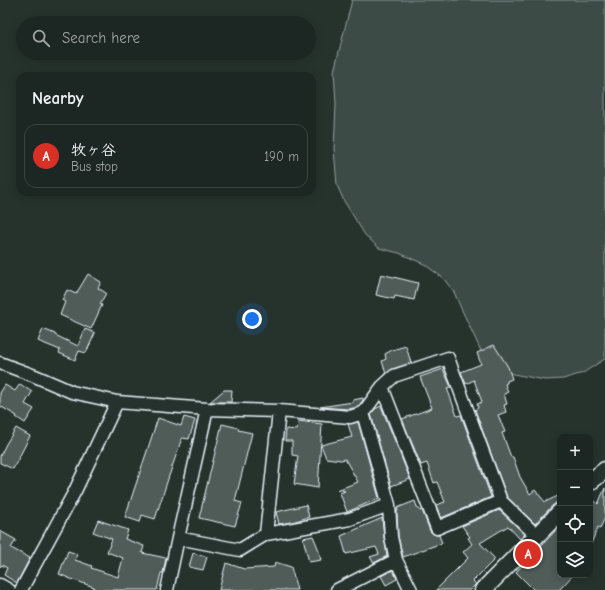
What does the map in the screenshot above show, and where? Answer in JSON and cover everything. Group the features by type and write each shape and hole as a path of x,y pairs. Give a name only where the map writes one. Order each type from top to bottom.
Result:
{"main road":[{"path":"593,480 605,470"},
{"path":"483,590 557,515"}],"street":[{"path":"0,364 35,376 72,392 117,402 207,409 350,417 363,413 382,387 394,376 448,358 500,501 537,536"},
{"path":"382,387 437,528 500,501"},
{"path":"21,590 75,491 117,402"},
{"path":"167,590 207,409"},
{"path":"266,534 279,412"},
{"path":"363,413 389,505 390,537 396,560 411,590"},
{"path":"178,538 240,550 266,534 350,519 389,505"},
{"path":"337,590 396,560"},
{"path":"0,585 9,590"}],"shaded area":[{"path":"352,0 605,0 605,359 583,373 563,379 545,380 513,374 496,366 482,353 454,292 443,278 424,264 399,253 379,248 365,235 344,201 337,185 334,149 336,104 334,71"}],"building":[{"path":"88,274 101,282 98,288 106,293 100,304 102,305 91,329 60,315 65,302 62,300 67,290 76,294"},
{"path":"381,274 418,283 414,300 395,296 394,299 376,295"},
{"path":"43,329 78,346 85,329 95,333 86,353 79,351 75,360 59,353 60,350 38,341"},
{"path":"494,345 508,367 512,379 507,381 505,384 508,392 504,394 507,404 504,405 506,412 498,415 505,432 502,433 520,477 530,494 535,490 545,502 557,496 557,502 535,524 507,497 475,410 478,408 477,404 482,402 474,380 466,384 461,372 481,364 477,353"},
{"path":"406,346 411,363 392,369 386,374 382,361 386,359 385,354 392,350"},
{"path":"443,369 451,387 447,388 457,416 461,415 491,497 441,518 436,505 445,502 437,482 434,483 427,463 421,465 402,419 432,408 420,377"},
{"path":"20,384 32,392 25,404 34,409 25,423 16,417 17,416 0,406 0,393 5,385 15,391"},
{"path":"224,390 232,390 231,402 210,402"},
{"path":"363,398 358,407 349,409 320,407 353,402 353,400"},
{"path":"381,406 410,479 391,486 371,414 375,409"},
{"path":"184,417 195,420 189,439 182,438 155,519 142,515 140,522 125,517 158,418 181,426"},
{"path":"298,421 322,424 318,488 294,484 298,456 292,455 292,441 285,441 286,429 297,430"},
{"path":"358,422 379,498 347,512 340,493 345,491 337,490 358,482 345,459 341,460 326,458 321,445 352,437 348,424"},
{"path":"222,424 252,433 235,501 242,503 235,526 199,518"},
{"path":"16,428 30,436 13,469 0,463 0,456"},
{"path":"605,488 605,518 600,528 598,527 593,539 593,500 598,504"},
{"path":"415,501 420,511 422,510 430,531 433,534 439,535 442,543 403,557 398,536 397,508"},
{"path":"306,505 309,517 279,524 276,512"},
{"path":"499,510 525,534 520,539 508,526 480,543 495,559 473,581 476,584 470,590 436,590 468,558 463,552 472,544 468,538 470,537 462,526"},
{"path":"382,518 387,556 374,563 370,557 379,554 376,547 346,554 341,536"},
{"path":"98,520 128,530 125,539 144,546 142,553 166,558 157,590 93,590 94,587 59,574 68,551 77,554 75,560 92,566 91,568 118,577 123,558 107,552 112,539 93,532"},
{"path":"557,529 557,578 570,578 559,590 534,590 516,572"},
{"path":"0,531 16,540 11,548 30,558 17,583 4,575 7,568 2,565 0,567"},
{"path":"313,536 321,560 309,562 303,538"},
{"path":"193,553 207,557 203,570 189,567"},
{"path":"275,562 291,567 297,590 219,590 226,563 244,569 274,567"},
{"path":"393,570 397,579 386,585 381,576"}],"place":[{"name":"牧ヶ谷","path":"528,554"}]}
